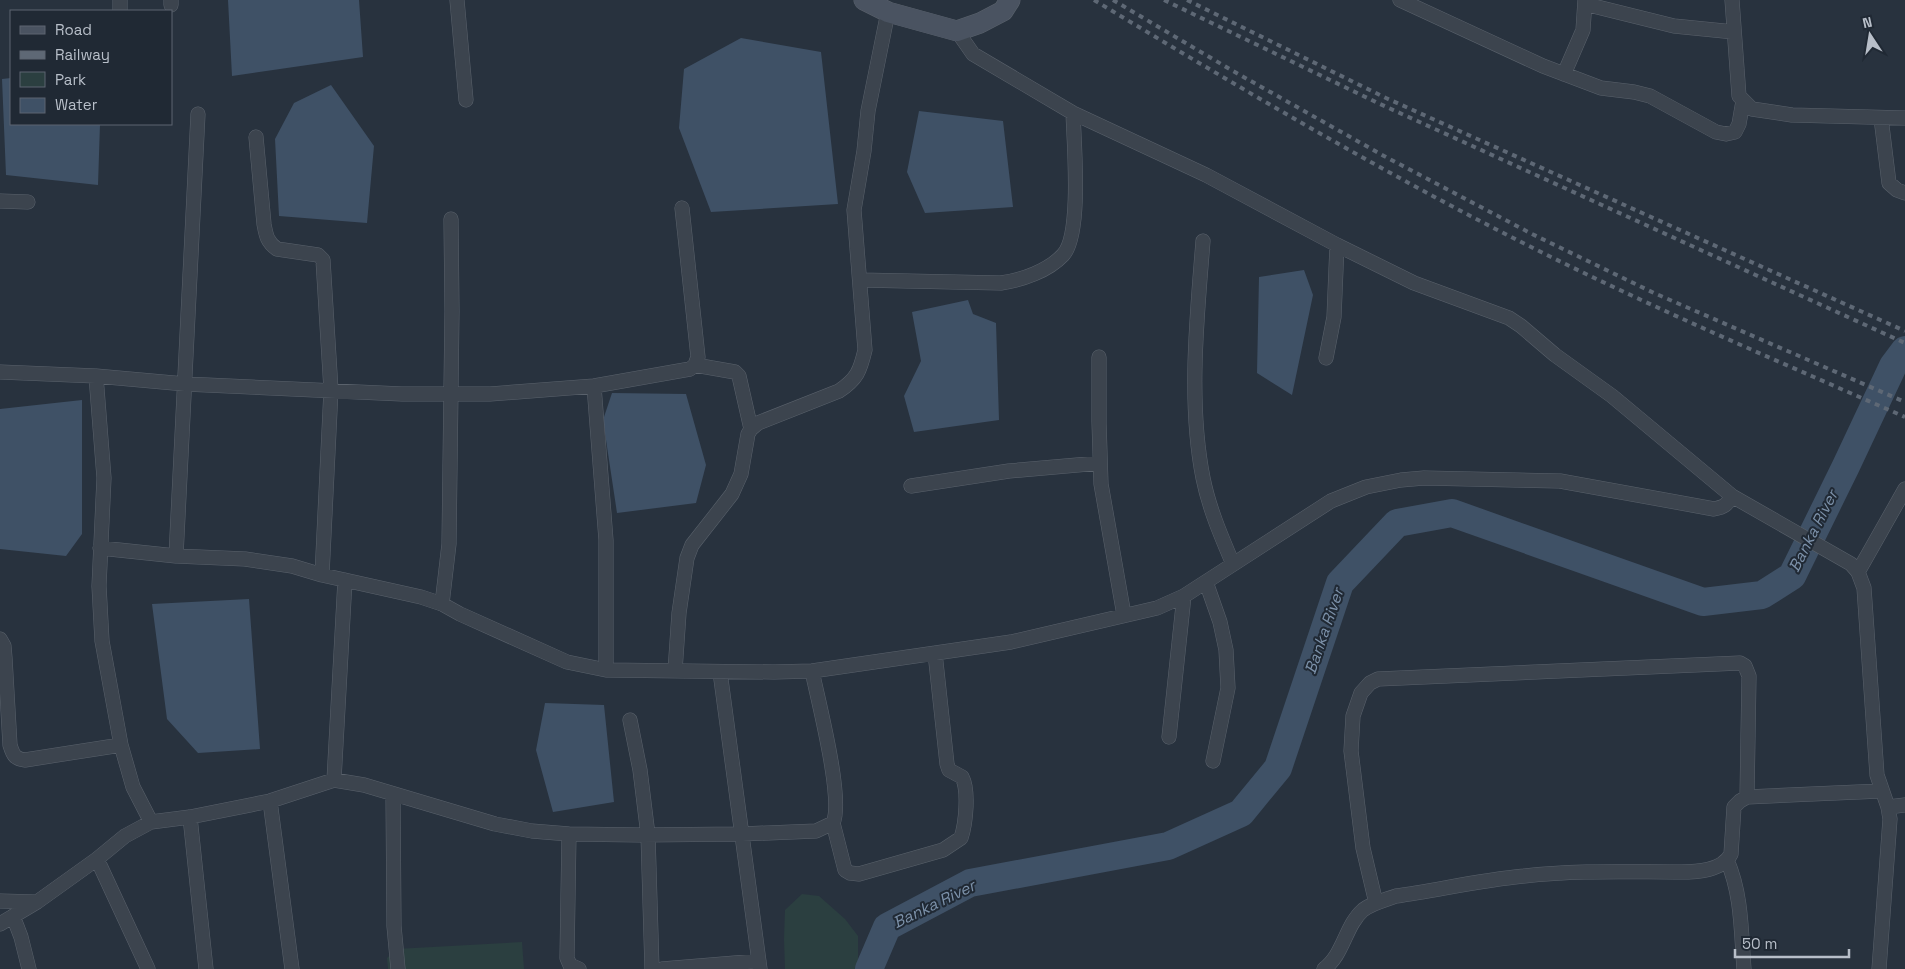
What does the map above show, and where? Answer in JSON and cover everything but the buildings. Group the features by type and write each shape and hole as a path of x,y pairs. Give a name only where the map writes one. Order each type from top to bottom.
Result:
{"street":[{"path":"457,0 466,100"},
{"path":"864,0 888,12 958,31 980,23 1003,11 1010,0"},
{"path":"1400,0 1542,66 1601,88 1650,96 1716,132 1726,134 1735,132 1739,124 1743,101"},
{"path":"1732,0 1739,96 1752,108 1792,115 1905,118"},
{"path":"1564,74 1583,30 1585,2 1674,26 1734,32"},
{"path":"675,671 679,613 687,558 692,545 732,494 741,474 748,434 751,429 758,423 839,392 850,384 859,372 865,350 854,230 854,210 864,151 868,111 888,12"},
{"path":"958,31 974,54 1073,113 1214,179 1337,245 1414,283 1509,318 1555,355 1612,396 1732,496 1855,568 1864,588 1877,776 1888,807 1889,830 1879,969"},
{"path":"860,280 1001,283 1018,281 1040,271 1063,255 1070,242 1075,220 1073,113"},
{"path":"176,556 198,114"},
{"path":"1881,118 1890,183 1897,190 1905,193"},
{"path":"256,137 267,238 271,245 277,249 318,255 323,260 331,390 322,575"},
{"path":"0,201 28,202"},
{"path":"0,372 96,376 184,384 402,394 490,394 594,386 690,369 695,365 698,357 682,208"},
{"path":"442,604 449,544 451,219"},
{"path":"1202,240 1196,326 1195,401 1198,440 1203,477 1212,514 1233,564"},
{"path":"1326,358 1334,317 1337,245"},
{"path":"1099,358 1101,484 1124,615"},
{"path":"695,365 735,372 739,376 751,429"},
{"path":"96,376 104,478 99,586 102,642 121,745 133,787 151,822"},
{"path":"594,386 606,540 606,670"},
{"path":"911,486 1009,471 1100,463"},
{"path":"100,548 176,556 245,559 292,566 322,575 421,597 442,604 567,662 606,670 812,671 1011,642 1156,608 1184,596 1331,501 1366,487 1401,480 1424,478 1560,481 1714,509 1726,505 1732,496"},
{"path":"1855,568 1905,489"},
{"path":"334,780 344,580"},
{"path":"1206,582 1220,622 1226,650 1228,688 1213,761"},
{"path":"1169,737 1184,596"},
{"path":"0,639 4,646 10,745 13,755 25,760 121,745"},
{"path":"833,823 845,870 850,873 859,874 943,850 961,838 965,816 965,785 962,777 949,770 947,764 935,653"},
{"path":"1376,903 1363,848 1352,751 1353,716 1360,693 1370,682 1378,679 1740,663 1745,666 1749,676 1748,797"},
{"path":"0,924 36,902 97,859 124,836 151,822 190,817 270,801 334,780 364,785 495,824 532,831 569,834 648,835 816,831 833,823 836,817 836,808 832,769 812,671"},
{"path":"662,969 759,965 720,672"},
{"path":"630,720 640,770 648,835 652,969"},
{"path":"1324,969 1338,955 1351,926 1363,910 1396,896 1523,876 1705,870 1722,864 1731,854 1734,808 1740,801 1748,797 1881,791"},
{"path":"392,794 394,926 398,969"},
{"path":"270,801 292,969"},
{"path":"1888,807 1905,805"},
{"path":"190,817 206,969"},
{"path":"569,834 567,958 570,965 579,969"},
{"path":"97,859 148,969"},
{"path":"1727,860 1736,879 1740,901 1744,969"},
{"path":"0,901 36,902"},
{"path":"13,916 21,937 29,969"}],"green space":[{"path":"802,894 819,896 845,919 858,936 858,969 785,969 785,910"},
{"path":"522,942 524,969 388,969 387,958 396,949"}],"water":[{"path":"228,0 359,0 363,57 232,76"},
{"path":"741,38 821,52 838,204 711,212 679,128 684,69"},
{"path":"10,78 10,125 100,125 98,185 6,175 2,79"},
{"path":"331,85 374,146 367,223 279,216 275,139 294,103"},
{"path":"919,111 1003,121 1013,207 925,213 907,172"},
{"path":"1304,270 1313,295 1292,395 1257,373 1259,277"},
{"path":"968,300 973,314 996,323 999,420 914,432 904,396 921,361 912,312"},
{"path":"612,393 686,394 706,465 696,503 617,513 603,420"},
{"path":"82,400 82,534 66,556 0,549 0,409"},
{"path":"249,599 260,749 198,753 167,719 152,604"},
{"path":"545,703 604,705 614,802 553,812 536,750"}],"waterway":[{"name":"Banka River","path":"869,969 887,927 970,883 1168,846 1241,813 1278,768 1340,583 1397,523 1452,513 1703,602 1762,595 1792,576 1893,366 1905,350"}],"railway":[{"path":"1094,0 1307,126 1470,216 1619,290 1905,417"},
{"path":"1113,0 1233,71 1384,156 1532,234 1654,293 1905,402"},
{"path":"1164,0 1380,104 1905,343"},
{"path":"1187,0 1386,98 1905,331"}]}
